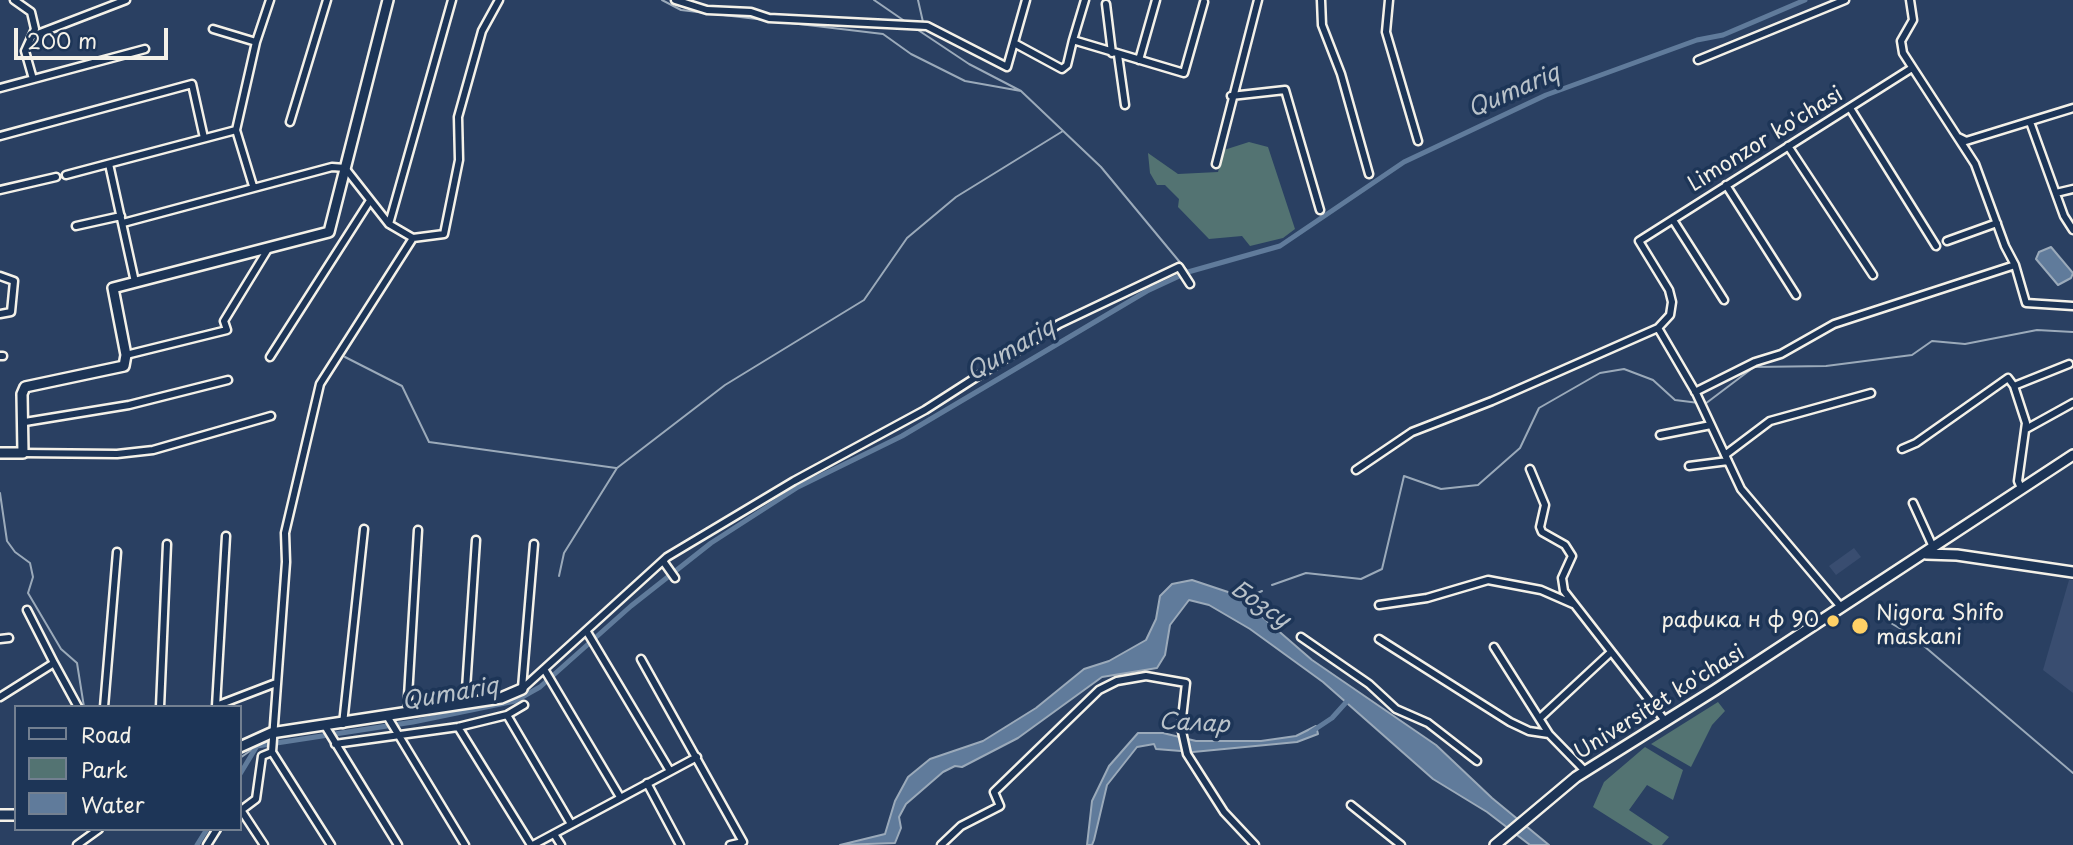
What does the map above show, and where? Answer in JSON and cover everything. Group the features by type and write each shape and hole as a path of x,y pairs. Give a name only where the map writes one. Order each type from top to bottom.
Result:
{"street":[{"path":"14,0 31,12 35,34"},
{"path":"33,79 25,51 35,34 126,0"},
{"path":"253,186 236,130 256,42 270,0"},
{"path":"290,122 327,0"},
{"path":"23,453 25,422 22,394 25,387 119,368 126,362 127,355 113,288 328,233 388,0"},
{"path":"389,224 452,0"},
{"path":"345,168 369,202 389,224 413,238 440,236 446,232 459,160 458,117 482,31 499,0"},
{"path":"675,0 706,10 751,12 769,18 927,26 1007,67 1026,0"},
{"path":"1014,43 1062,69 1067,65 1085,0"},
{"path":"1139,60 1156,0"},
{"path":"1216,164 1231,96 1258,0"},
{"path":"1321,0 1322,25 1341,74 1369,174"},
{"path":"1389,0 1386,32 1418,141"},
{"path":"1698,60 1845,0"},
{"path":"1910,0 1913,20 1900,47 1975,164 2015,264 2026,303 2073,306"},
{"path":"1073,40 1184,73 1204,2"},
{"path":"1106,4 1125,104"},
{"path":"213,29 256,42"},
{"path":"0,88 145,49"},
{"name":"Limonzor ko'chasi","path":"1658,328 1670,315 1672,302 1669,290 1639,242 1912,68"},
{"path":"0,136 192,84 204,138"},
{"path":"1231,96 1284,90 1320,210"},
{"path":"1956,136 1966,141 2073,107"},
{"path":"1850,108 1936,246"},
{"path":"2030,122 2064,216 2073,230"},
{"path":"66,175 236,130"},
{"path":"1788,146 1873,275"},
{"path":"109,164 135,282"},
{"path":"76,226 122,219 332,167 345,168"},
{"path":"0,190 55,177"},
{"path":"1726,186 1796,295"},
{"path":"2056,193 2073,189"},
{"path":"270,357 369,202"},
{"path":"1673,220 1724,299"},
{"path":"1947,241 1997,223"},
{"path":"331,845 271,749 286,562 285,533 316,393 413,238"},
{"path":"127,355 227,330 224,321 268,249"},
{"path":"1696,393 1755,362 1782,354 1834,324 2015,264"},
{"path":"242,746 271,735 500,698 522,689 588,634 664,563 793,481 925,410 1059,324 1179,267 1190,284"},
{"path":"0,276 14,281 11,312 0,314"},
{"path":"1356,470 1412,432 1492,401 1658,328 1696,393 1741,489 1841,607"},
{"path":"2014,386 2069,364"},
{"path":"1902,449 1934,431 2005,377 2014,386 2026,429 2018,481 2021,488"},
{"path":"25,422 130,405 228,380"},
{"path":"1689,466 1726,458 1770,421 1871,393"},
{"path":"2026,429 2073,403"},
{"path":"0,453 117,454 153,450 271,416"},
{"path":"1660,435 1711,425"},
{"name":"Universitet ko'chasi","path":"1499,842 1585,771 1666,722 2073,455"},
{"path":"1530,469 1545,505 1540,527 1542,532 1565,545 1572,556 1562,586 1666,722"},
{"path":"1913,503 1933,547"},
{"path":"342,724 364,529"},
{"path":"407,713 418,530"},
{"path":"215,705 226,536"},
{"path":"1946,539 1957,555"},
{"path":"466,704 476,540"},
{"path":"160,705 167,544"},
{"path":"522,689 534,544"},
{"path":"104,705 117,552"},
{"path":"1923,554 1957,555 2073,572"},
{"path":"664,563 675,578"},
{"path":"1379,605 1427,598 1488,580 1541,590 1575,605"},
{"path":"27,610 77,705"},
{"path":"588,634 670,771"},
{"path":"1301,637 1369,684 1396,709 1427,723 1477,761"},
{"path":"0,639 9,638"},
{"path":"1379,639 1510,722 1529,731 1549,734"},
{"path":"1494,647 1549,734 1585,771"},
{"path":"1540,718 1611,652"},
{"path":"641,659 743,842 730,845"},
{"path":"0,697 54,663"},
{"path":"545,671 620,797"},
{"path":"941,845 961,826 1000,806 994,792 1099,690 1117,681 1146,676 1186,683 1181,727 1187,754 1224,812 1255,845"},
{"path":"218,705 276,683"},
{"path":"334,742 458,727 507,715 524,705"},
{"path":"507,715 571,824"},
{"path":"387,716 465,845"},
{"path":"325,726 398,845"},
{"path":"458,727 532,845 697,757"},
{"path":"242,809 256,799 262,756 271,749"},
{"path":"647,783 680,845"},
{"path":"1350,804 1401,845"},
{"path":"242,812 264,845"},
{"path":"76,845 96,831"},
{"path":"554,834 561,845"}],"shaded area":[{"path":"1854,548 1861,557 1836,575 1829,566"},
{"path":"2069,580 2073,580 2073,693 2043,670"}],"green space":[{"path":"1249,142 1268,147 1295,229 1283,238 1250,246 1242,236 1209,239 1178,207 1179,199 1165,185 1157,185 1150,173 1148,153 1178,174 1218,172 1224,150"},
{"path":"1718,702 1725,711 1712,725 1691,767 1651,744"},
{"path":"1645,747 1683,770 1673,800 1647,785 1629,810 1669,837 1662,845 1653,845 1593,807 1604,782"}],"water":[{"path":"2051,247 2073,273 2071,278 2058,285 2036,259 2039,252"},
{"name":"Бозсу","path":"1192,580 1237,595 1312,660 1436,745 1492,798 1549,845 1530,845 1487,812 1433,779 1323,682 1250,629 1209,605 1189,600 1170,625 1165,655 1157,668 1102,677 1018,738 962,767 955,766 943,772 906,804 899,817 901,828 895,843 840,845 885,834 895,801 908,777 930,759 983,741 1036,708 1084,669 1109,661 1146,640 1156,619 1160,596 1172,584"},
{"name":"Салар","path":"1316,726 1318,734 1297,742 1193,752 1156,749 1154,744 1137,747 1107,785 1094,840 1092,845 1087,845 1092,801 1109,766 1138,733 1163,733 1196,741 1261,741 1296,736"}],"waterway":[{"path":"662,0 681,10 883,34 911,54 965,81 1021,91"},
{"path":"874,0 906,22"},
{"path":"918,0 923,22"},
{"name":"Qumariq","path":"242,771 257,746 413,722 515,701 540,687 631,606 711,543 798,487 902,436 1147,291 1188,272 1280,246 1404,162 1546,95 1697,40 1723,35 1805,0"},
{"path":"918,30 969,64 1021,91 1101,167 1188,272"},
{"path":"559,576 564,553 617,468 725,385 864,300 907,238 956,197 1063,131"},
{"path":"1705,404 1754,367 1826,366 1912,355 1932,341 1965,344 2037,330 2073,332"},
{"path":"345,357 402,386 429,442 616,468"},
{"path":"1272,585 1306,573 1361,579 1382,569 1404,476 1441,489 1478,485 1520,448 1539,408 1600,373 1624,369 1653,380 1675,400 1699,403"},
{"path":"0,493 7,541 15,552 30,563 33,577 28,593 61,649 77,663 84,705"},
{"path":"1242,600 1262,591"},
{"path":"1889,622 1911,635 2073,773"},
{"name":"Салар","path":"1311,732 1332,718 1350,698"},
{"path":"242,757 257,746"},
{"path":"197,845 206,831"}],"place":[{"name":"рафика н ф 90","path":"1833,621"},
{"name":"Nigora Shifo maskani","path":"1860,626"}]}
